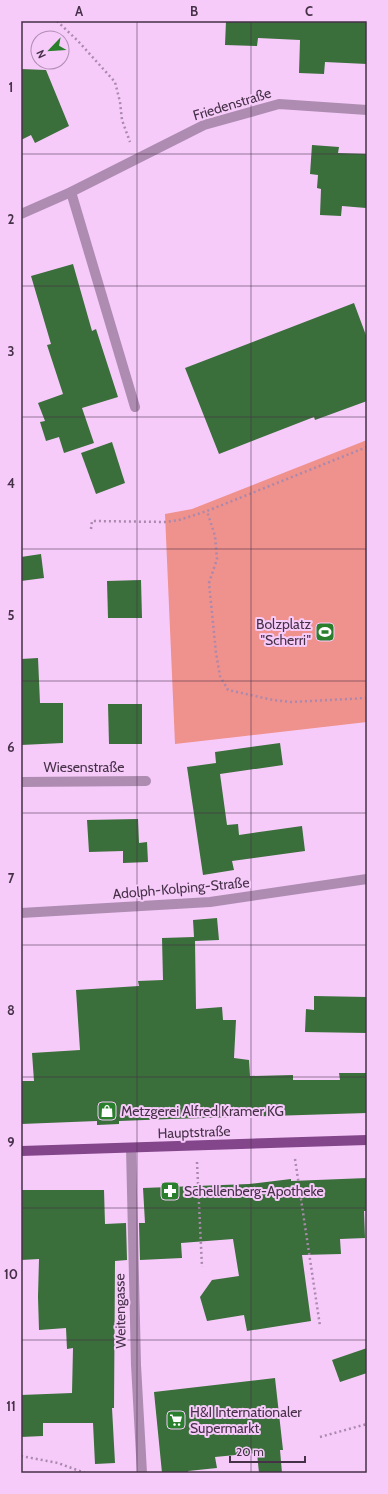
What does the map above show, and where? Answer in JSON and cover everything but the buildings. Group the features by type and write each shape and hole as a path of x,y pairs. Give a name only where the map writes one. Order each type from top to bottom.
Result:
{"main road":[{"name":"Hauptstraße","path":"21,1151 367,1140"}],"street":[{"name":"Friedenstraße","path":"21,214 71,192 204,124 279,104 367,110"},
{"path":"71,192 135,407"},
{"name":"Wiesenstraße","path":"21,782 146,781"},
{"name":"Adolph-Kolping-Straße","path":"21,913 210,902 367,878"},
{"name":"Weitengasse","path":"131,1148 136,1365 142,1473"}],"path":[{"path":"57,21 115,82 125,131 137,157"},
{"path":"91,529 92,521 166,522 179,520 207,511 367,447"},
{"path":"207,511 215,536 217,558 209,583 216,653 220,676 228,690 273,700 291,702 367,698"},
{"path":"293,1143 320,1326"},
{"path":"197,1145 202,1268"},
{"path":"320,1437 367,1424"},
{"path":"21,1456 58,1463 85,1473"}],"shaded area":[{"path":"367,440 367,722 175,744 165,514 192,509"}],"place":[{"name":"Bolzplatz \"Scherri\"","path":"325,632"},
{"name":"Metzgerei Alfred Kramer KG","path":"107,1111"},
{"name":"Schellenberg-Apotheke","path":"170,1191"},
{"name":"H&I Internationaler Supermarkt","path":"176,1420"}]}
